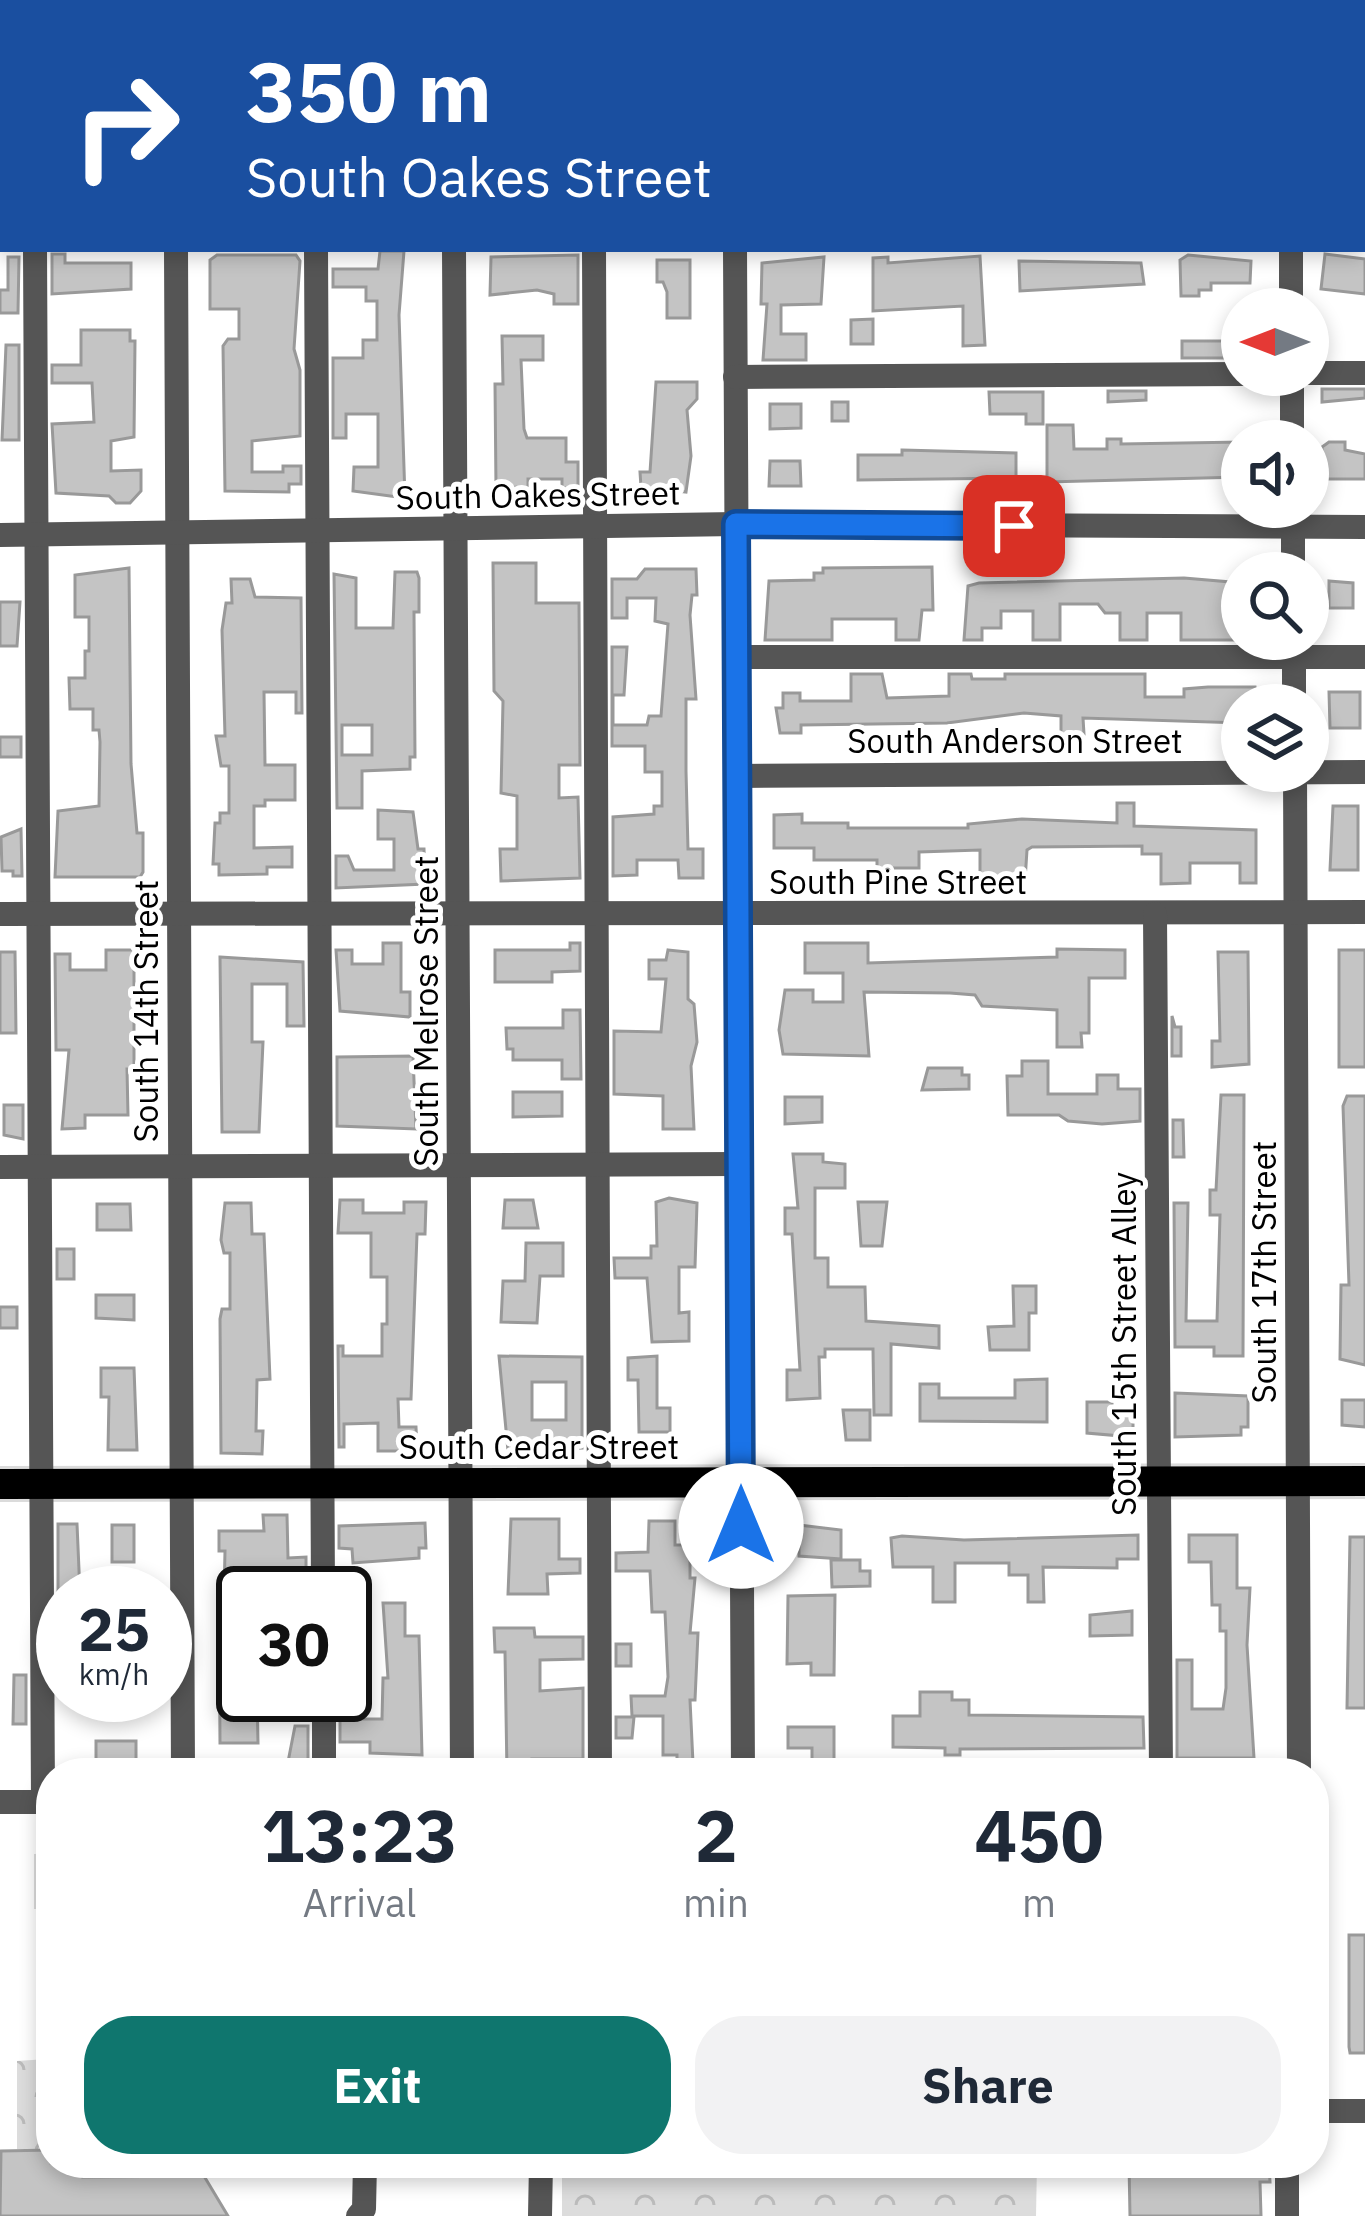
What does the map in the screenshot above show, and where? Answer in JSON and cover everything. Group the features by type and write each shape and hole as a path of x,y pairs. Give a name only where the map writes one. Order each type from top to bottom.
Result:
{"main road":[{"name":"South Cedar Street","path":"0,1484 1365,1481"}],"street":[{"path":"35,252 46,1758"},
{"name":"South 14th Street","path":"176,252 184,1758"},
{"path":"316,252 323,1566"},
{"name":"South Melrose Street","path":"454,252 463,1758"},
{"path":"594,252 600,1758"},
{"path":"735,252 743,1758"},
{"path":"1291,252 1291,288"},
{"path":"1329,374 1365,373"},
{"path":"735,377 1221,374"},
{"name":"South Oakes Street","path":"0,535 1221,518"},
{"name":"South Oakes Street","path":"1329,522 1365,527"},
{"path":"736,656 1221,649"},
{"path":"1329,653 1365,658"},
{"name":"South Anderson Street","path":"1329,772 1365,772"},
{"name":"South Anderson Street","path":"737,776 1221,773"},
{"name":"South 17th Street","path":"1294,792 1299,1758"},
{"name":"South Pine Street","path":"0,914 595,917 1365,911"},
{"name":"South 15th Street Alley","path":"1155,914 1161,1758"},
{"path":"0,1167 739,1164"},
{"path":"324,1722 324,1758"},
{"path":"0,1802 36,1802"},
{"path":"1329,2111 1365,2111"},
{"path":"358,2216 364,2209 365,2178"},
{"path":"540,2216 541,2178"},
{"path":"1287,2178 1287,2216"}],"green space":[{"path":"36,1854 36,1909 34,1909"},
{"path":"36,2060 36,2149 17,2149 17,2061"},
{"path":"562,2178 1037,2178 1036,2216 562,2216"}],"building":[{"path":"380,252 404,252 399,315 405,498 353,491 354,467 378,467 378,414 346,414 346,438 333,438 333,358 363,358 363,340 377,340 377,301 366,301 366,287 333,287 333,269 378,269"},
{"path":"52,254 65,254 65,263 131,263 131,289 52,294"},
{"path":"1325,254 1365,259 1365,294 1321,288"},
{"path":"217,255 296,255 300,261 294,349 300,370 300,436 252,441 252,472 283,472 283,466 301,466 301,484 289,484 289,492 225,491 223,346 228,339 239,339 239,309 210,309 210,260"},
{"path":"578,255 578,304 554,304 554,294 537,290 490,295 491,257"},
{"path":"1188,255 1251,261 1250,283 1211,283 1211,290 1199,290 1199,296 1181,296 1180,260"},
{"path":"980,256 985,345 963,346 963,306 873,311 873,258 888,257 888,263"},
{"path":"8,257 19,257 18,313 0,313 0,290 8,290"},
{"path":"824,257 821,304 781,305 781,334 806,334 806,360 763,360 767,304 761,304 762,263"},
{"path":"657,260 690,260 690,318 667,318 667,292 663,282 657,282"},
{"path":"1019,261 1141,263 1144,284 1020,291"},
{"path":"873,319 873,344 851,344 851,320"},
{"path":"81,330 130,330 130,341 135,341 134,437 111,441 111,471 141,470 141,491 130,503 116,503 109,496 56,493 52,424 94,422 92,383 52,383 52,365 81,365"},
{"path":"502,336 543,336 543,360 521,360 524,429 527,438 566,438 566,462 578,462 578,488 562,488 562,479 528,479 528,487 496,488 495,384 503,384"},
{"path":"1182,341 1221,341 1221,358 1182,358"},
{"path":"6,345 19,345 19,440 2,440"},
{"path":"656,382 697,382 697,399 687,410 691,456 686,492 641,487 640,472 650,472"},
{"path":"1329,389 1365,389 1365,398 1322,402"},
{"path":"1108,391 1146,391 1146,400 1108,402"},
{"path":"989,392 1043,392 1043,424 1026,424 1026,414 990,414"},
{"path":"832,402 848,402 848,421 832,421"},
{"path":"770,404 801,404 801,428 770,429"},
{"path":"1047,425 1073,425 1074,449 1107,449 1107,439 1121,439 1121,444 1221,442 1221,478 1047,482"},
{"path":"1329,442 1345,442 1345,450 1365,454 1365,479 1329,479"},
{"path":"902,450 1016,453 1016,478 858,480 858,455 902,455"},
{"path":"770,461 800,461 801,486 769,486"},
{"path":"493,563 536,563 536,603 579,603 580,765 559,765 559,798 578,797 580,878 501,881 500,849 517,849 517,796 501,793 503,701 494,691"},
{"path":"932,567 933,610 922,610 919,640 896,640 896,619 832,619 832,640 765,640 769,581 814,580 814,573 823,573 823,568"},
{"path":"129,568 131,764 137,833 143,833 143,872 140,877 55,877 58,811 99,806 100,742 99,730 93,730 93,709 70,709 69,678 85,678 85,651 89,651 89,617 75,617 75,575"},
{"path":"645,569 696,569 697,595 692,595 690,615 696,699 686,699 686,771 688,849 703,849 703,878 679,878 678,860 637,860 637,875 613,876 613,817 654,814 654,806 662,806 662,772 645,772 645,746 612,746 612,647 627,647 624,695 613,695 613,725 647,725 649,716 661,716 668,624 655,621 656,598 627,598 627,618 612,618 612,579 637,579"},
{"path":"395,572 417,572 415,757 410,757 410,769 362,771 362,808 337,808 334,574 356,578 356,628 393,628","holes":["342,725 372,725 372,755 342,755"]},
{"path":"231,579 250,579 255,597 301,598 302,713 296,713 296,692 264,692 265,765 295,765 295,800 265,800 265,806 254,806 254,848 292,847 292,867 267,867 267,874 219,875 219,864 213,864 215,823 220,823 220,813 229,813 229,766 221,766 216,736 225,736 222,630 226,603 232,603"},
{"path":"1221,581 1221,640 1181,640 1181,613 1147,613 1147,640 1120,640 1120,613 1105,613 1098,604 1060,604 1060,640 1033,640 1033,611 1001,611 1001,628 982,628 982,640 964,640 968,586"},
{"path":"1329,581 1353,583 1353,608 1329,608"},
{"path":"0,602 20,602 17,646 0,646"},
{"path":"851,674 882,674 887,698 949,696 949,674 1005,679 1005,674 1145,674 1145,697 1184,697 1184,689 1221,687 1221,722 1083,718 1084,734 1061,734 1061,716 1024,713 947,723 801,725 801,733 780,733 776,708 783,708 783,693 800,693 800,701 851,701"},
{"path":"1329,692 1360,692 1360,728 1330,728"},
{"path":"0,737 21,737 21,757 0,757"},
{"path":"1117,803 1134,803 1134,826 1256,830 1256,883 1240,883 1240,863 1190,863 1190,883 1161,884 1161,854 1142,854 1142,846 1032,847 1027,850 1025,881 980,881 980,850 919,852 919,868 877,868 877,860 814,860 814,848 774,848 774,815 802,814 802,823 848,823 848,828 968,828 968,824 1022,819 1117,823"},
{"path":"1333,806 1358,806 1358,870 1330,870"},
{"path":"378,810 413,812 418,849 424,849 425,884 336,888 336,856 348,856 354,870 394,870 394,839 378,839"},
{"path":"21,829 22,876 13,876 13,871 2,871 1,837"},
{"path":"383,943 401,943 401,992 410,992 410,1017 340,1011 336,950 352,950 352,964 383,964"},
{"path":"570,943 580,943 580,971 552,972 552,982 495,982 495,950 570,950"},
{"path":"805,943 868,943 868,963 1057,957 1057,949 1125,950 1125,978 1089,978 1089,1033 1081,1033 1082,1047 1057,1047 1057,1010 982,1006 975,995 864,992 869,1056 783,1054 779,1030 785,990 813,990 813,1002 843,1002 843,973 805,973"},
{"path":"106,950 134,950 134,1069 127,1069 128,1115 85,1115 85,1128 62,1129 69,1050 56,1050 55,954 70,954 70,970 106,970"},
{"path":"668,950 688,952 688,999 694,1004 697,1042 691,1066 694,1129 663,1129 663,1096 614,1094 614,1031 661,1032 666,979 649,979 649,960 666,960"},
{"path":"1339,950 1365,950 1365,1067 1339,1067"},
{"path":"0,952 15,952 16,1033 0,1033"},
{"path":"1218,952 1248,952 1249,1064 1212,1067 1212,1041 1220,1041"},
{"path":"220,957 303,962 304,1026 287,1026 287,984 252,984 252,1042 263,1042 259,1132 222,1132"},
{"path":"563,1010 580,1010 581,1079 562,1079 562,1060 513,1060 513,1049 507,1049 506,1028 563,1028"},
{"path":"1172,1016 1175,1027 1181,1027 1181,1056 1172,1056"},
{"path":"413,1056 416,1129 337,1126 337,1057"},
{"path":"1022,1061 1048,1061 1048,1094 1097,1094 1097,1075 1118,1075 1118,1089 1140,1089 1140,1121 1102,1124 1068,1121 1059,1115 1008,1115 1007,1076 1022,1076"},
{"path":"928,1068 962,1068 962,1075 969,1075 969,1089 922,1090"},
{"path":"513,1092 562,1092 562,1116 513,1117"},
{"path":"1221,1095 1244,1095 1243,1356 1214,1356 1214,1347 1175,1347 1174,1203 1188,1203 1186,1321 1217,1321 1220,1215 1210,1215 1210,1190 1216,1190"},
{"path":"1347,1096 1365,1096 1365,1365 1340,1359 1341,1285 1349,1285 1343,1106"},
{"path":"785,1097 822,1097 822,1122 785,1124"},
{"path":"4,1105 23,1105 23,1139 4,1135"},
{"path":"1173,1120 1183,1120 1184,1157 1173,1157"},
{"path":"793,1154 823,1154 823,1162 845,1164 845,1188 815,1188 815,1258 828,1258 828,1287 865,1287 866,1321 939,1326 939,1348 891,1344 891,1415 874,1415 873,1349 825,1349 825,1357 819,1357 820,1398 787,1400 787,1370 800,1370 792,1234 785,1234 785,1208 798,1208"},
{"path":"669,1198 697,1203 695,1267 679,1267 679,1313 689,1312 689,1341 652,1342 647,1278 615,1278 614,1258 651,1258 651,1246 657,1246 656,1202"},
{"path":"340,1200 363,1200 363,1213 404,1213 404,1202 426,1202 425,1234 417,1234 411,1399 398,1399 399,1427 416,1427 417,1451 378,1451 378,1423 344,1424 344,1447 339,1447 338,1346 343,1346 343,1356 382,1356 382,1324 387,1324 387,1277 371,1277 371,1233 338,1233"},
{"path":"505,1200 533,1200 538,1228 503,1228"},
{"path":"858,1202 887,1202 882,1246 861,1246"},
{"path":"225,1203 251,1203 252,1234 264,1234 270,1379 257,1380 256,1431 263,1431 262,1454 221,1453 220,1319 222,1309 230,1309 230,1253 224,1253 221,1240"},
{"path":"97,1204 130,1204 131,1230 97,1230"},
{"path":"526,1243 563,1243 563,1276 540,1276 537,1323 501,1322 503,1281 525,1281"},
{"path":"57,1249 74,1249 74,1279 57,1279"},
{"path":"1013,1286 1036,1286 1036,1313 1029,1313 1029,1350 990,1350 988,1327 1014,1326"},
{"path":"96,1295 134,1295 134,1320 96,1318"},
{"path":"0,1307 17,1307 17,1328 0,1328"},
{"path":"499,1356 582,1357 582,1448 508,1451","holes":["532,1382 566,1382 566,1420 532,1420"]},
{"path":"657,1356 657,1408 670,1408 670,1432 639,1432 638,1380 628,1380 628,1358"},
{"path":"101,1368 134,1368 137,1450 108,1450 109,1397 101,1397"},
{"path":"1047,1379 1047,1422 920,1421 920,1384 939,1384 939,1398 1015,1398 1015,1380"},
{"path":"1175,1393 1248,1396 1248,1427 1241,1427 1241,1435 1175,1437"},
{"path":"1342,1400 1365,1400 1365,1427 1342,1425"},
{"path":"1087,1402 1112,1402 1112,1411 1133,1411 1133,1437 1087,1433"},
{"path":"843,1410 870,1410 870,1440 846,1440"},
{"path":"263,1515 287,1515 288,1558 306,1557 306,1566 225,1566 219,1531 264,1531"},
{"path":"511,1519 559,1519 559,1559 580,1559 580,1573 547,1574 548,1594 508,1594"},
{"path":"649,1521 675,1521 675,1545 690,1545 690,1578 695,1578 690,1633 698,1633 695,1700 690,1700 693,1758 663,1755 663,1716 632,1716 631,1696 665,1696 668,1677 665,1612 652,1612 650,1571 616,1571 616,1553 648,1552"},
{"path":"425,1523 426,1548 419,1548 419,1558 353,1563 352,1549 339,1548 339,1526"},
{"path":"58,1524 77,1524 79,1566 58,1566"},
{"path":"112,1525 134,1525 134,1562 112,1562"},
{"path":"799,1525 841,1530 841,1559 799,1556"},
{"path":"1138,1535 1138,1559 1117,1559 1117,1568 1043,1567 1044,1602 1028,1602 1028,1575 1009,1575 1009,1563 955,1563 955,1602 933,1602 933,1567 893,1567 891,1538 902,1536 964,1540"},
{"path":"1189,1535 1237,1535 1237,1588 1250,1588 1247,1645 1254,1758 1177,1758 1177,1660 1192,1660 1192,1709 1223,1709 1226,1688 1226,1631 1220,1631 1220,1605 1212,1605 1211,1562 1189,1562"},
{"path":"1350,1537 1365,1537 1365,1708 1347,1708"},
{"path":"831,1560 860,1560 860,1571 870,1571 870,1586 832,1587"},
{"path":"835,1595 834,1675 811,1675 811,1663 787,1664 788,1596"},
{"path":"383,1603 405,1603 405,1636 419,1636 422,1755 370,1753 370,1742 340,1742 340,1722 382,1719 383,1678 388,1678"},
{"path":"1132,1611 1132,1635 1090,1636 1090,1615"},
{"path":"494,1628 534,1628 535,1637 583,1637 583,1659 540,1660 540,1691 583,1688 583,1758 507,1758 505,1652 495,1652"},
{"path":"616,1644 631,1644 631,1666 616,1666"},
{"path":"14,1675 26,1675 26,1724 13,1724"},
{"path":"920,1692 952,1692 952,1700 969,1700 969,1715 1143,1717 1144,1748 960,1749 960,1755 945,1755 945,1748 893,1747 893,1716 920,1716"},
{"path":"616,1717 634,1717 632,1738 616,1738"},
{"path":"220,1722 258,1722 258,1743 220,1743"},
{"path":"295,1726 308,1726 308,1758 289,1758"},
{"path":"788,1727 834,1727 834,1758 812,1758 812,1748 788,1748"},
{"path":"96,1741 136,1741 136,1758 96,1758"},
{"path":"1349,1935 1365,1935 1365,2053 1350,2053 1349,2047"},
{"path":"36,2150 36,2178 205,2178 228,2216 0,2216 1,2151"},
{"path":"1129,2178 1270,2178 1270,2182 1260,2182 1261,2216 1130,2216"}],"route":[{"path":"741,1526 736,524 1014,526"}]}
